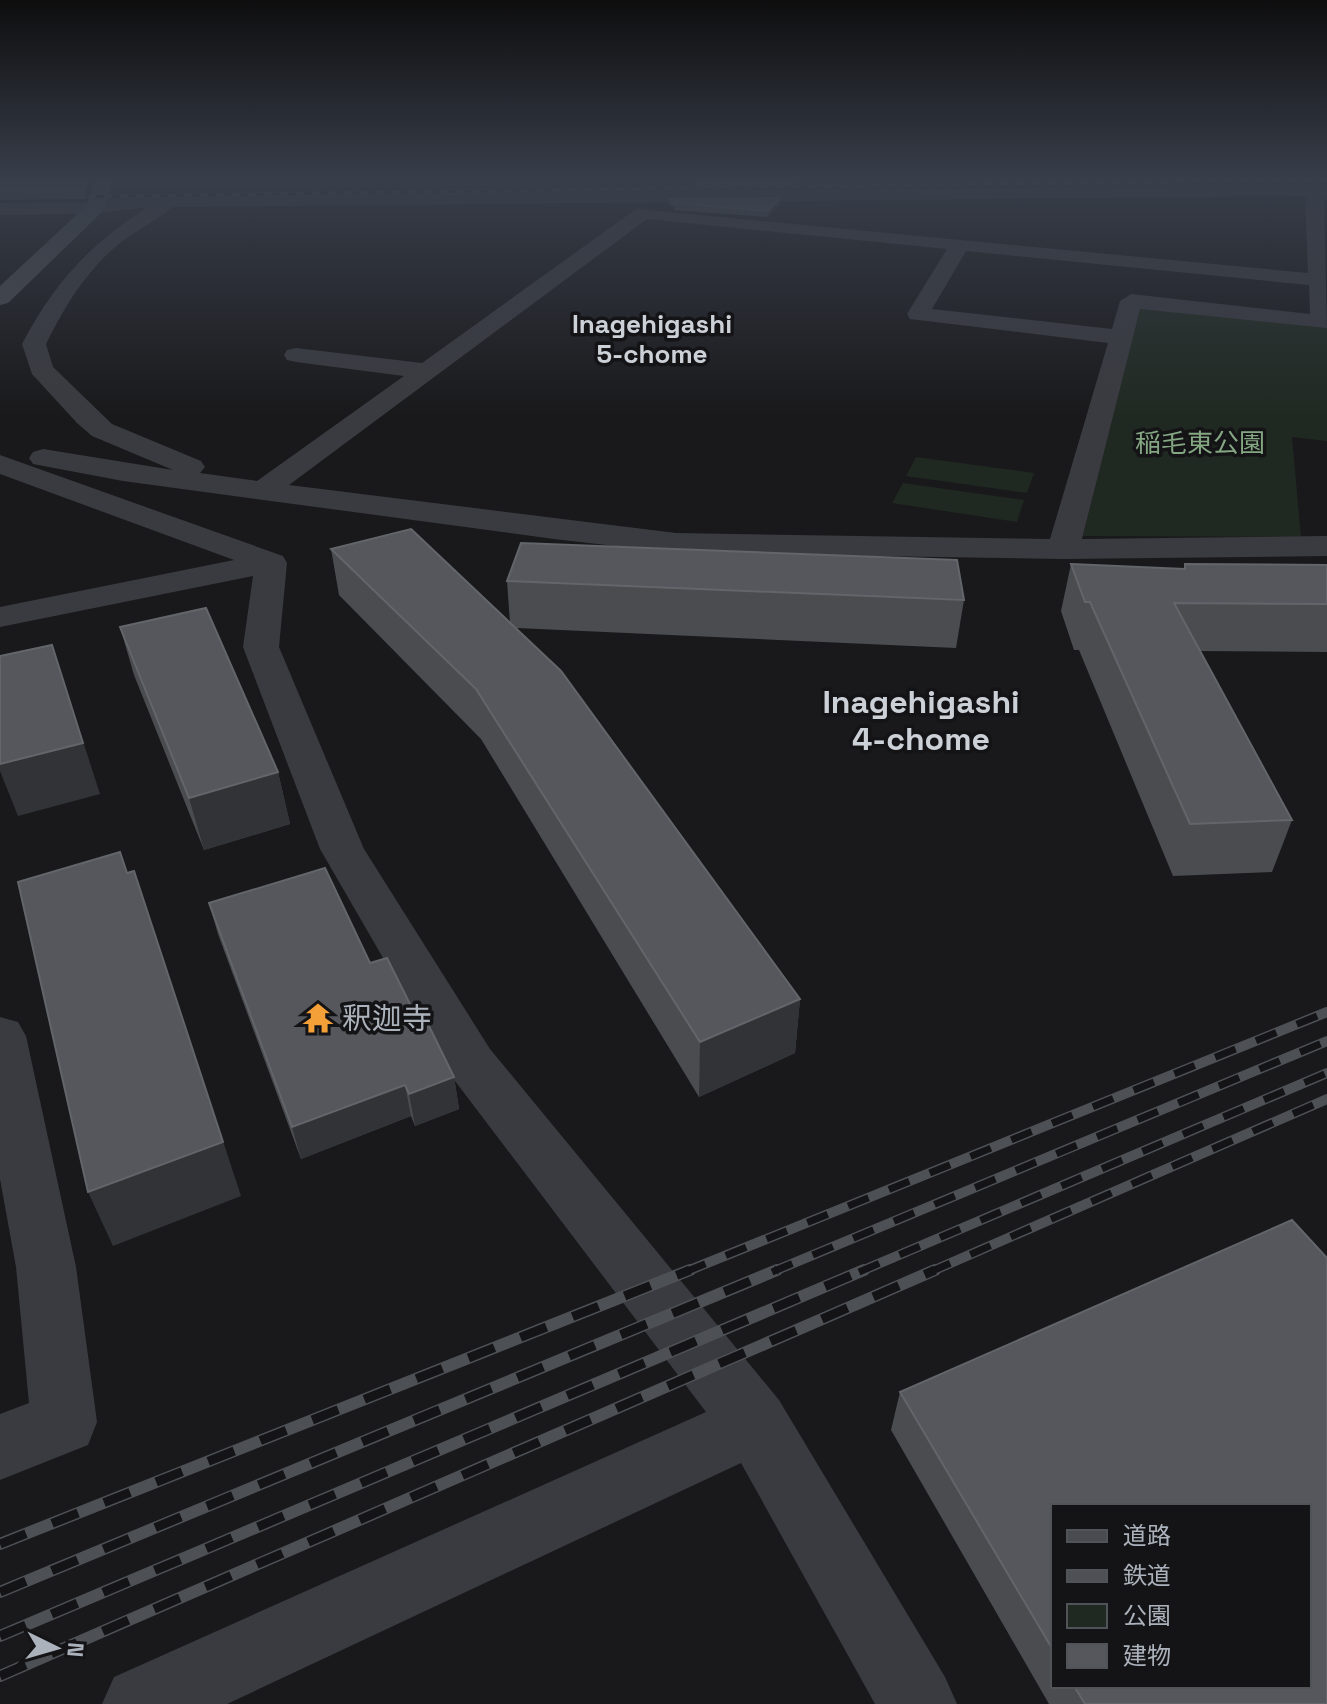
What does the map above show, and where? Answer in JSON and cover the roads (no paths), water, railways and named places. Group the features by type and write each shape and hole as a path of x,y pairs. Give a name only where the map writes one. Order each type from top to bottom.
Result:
{"main road":[{"path":"0,298 42,259"}],"street":[{"path":"93,259 79,272 48,316 34,344 41,369 102,430 250,488"},
{"path":"250,488 427,371 581,259"},
{"path":"951,259 918,314 1120,337"},
{"path":"1092,259 1319,280"},
{"path":"1063,549 1131,301 1322,322 1319,259"},
{"path":"296,355 427,371"},
{"path":"0,451 123,472 554,530 676,543 1063,549 1327,546"},
{"path":"0,464 271,563"},
{"path":"0,617 271,563"},
{"path":"271,563 261,647 342,849 471,1063 755,1423 918,1704"},
{"path":"0,1036 46,1267 64,1422 0,1447"},
{"path":"141,1704 755,1423"}],"railway":[{"path":"687,1271 1327,1012"},
{"path":"772,1272 1327,1041"},
{"path":"859,1272 1327,1073"},
{"path":"930,1272 1327,1099"},
{"path":"0,1592 777,1270"},
{"path":"0,1636 864,1270"},
{"path":"0,1676 935,1270"},
{"path":"0,1544 687,1271"}],"place":[{"name":"釈迦寺","path":"318,1018"}],"district":[{"name":"Inagehigashi 5-chome","path":"652,339"},
{"name":"Inagehigashi 4-chome","path":"921,720"}],"park label":[{"name":"稲毛東公園","path":"1200,443"}]}
